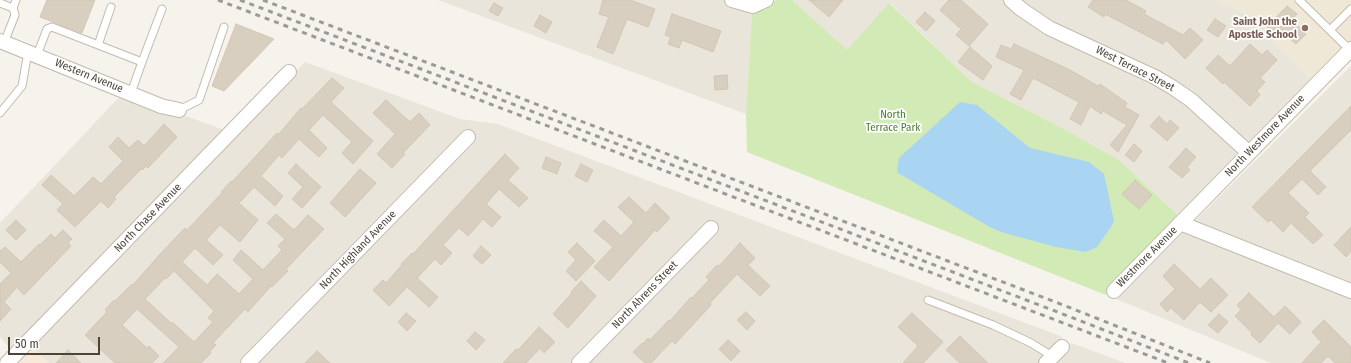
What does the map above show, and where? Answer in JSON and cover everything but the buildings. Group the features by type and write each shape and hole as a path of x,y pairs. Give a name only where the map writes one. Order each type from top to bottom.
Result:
{"street":[{"path":"732,0 753,6 765,1"},
{"name":"West Terrace Street","path":"1011,0 1027,14 1049,28 1155,77 1172,87 1191,100 1249,153"},
{"name":"Western Avenue","path":"2,42 161,106 179,110"},
{"name":"North Westmore Avenue","path":"1180,223 1350,50"},
{"name":"North Chase Avenue","path":"7,363 289,72"},
{"name":"North Highland Avenue","path":"248,363 468,137"},
{"path":"1180,223 1351,291"},
{"name":"Westmore Avenue","path":"1114,291 1180,223"},
{"name":"North Ahrens Street","path":"579,363 710,228"}],"lane":[{"path":"2,42 15,15 13,8 16,0"},
{"path":"1299,0 1350,50"},
{"path":"0,3 13,8"},
{"path":"98,45 111,7"},
{"path":"131,93 162,9"},
{"path":"1330,30 1351,9"},
{"path":"0,113 22,86 32,53 47,29 52,27 142,62"},
{"path":"179,110 199,100 224,27"},
{"path":"928,300 993,325 1053,355"}],"shaded area":[{"path":"438,0 776,0 768,8 752,11 746,114"},
{"path":"792,0 1217,0 1244,13 1313,82 1181,218 1119,160 1064,129 972,82 890,3 847,51"},
{"name":"Saint John the Apostle School","path":"1217,0 1351,0 1351,43 1313,82 1244,13"},
{"path":"305,62 460,119 498,124 1063,337 1038,363 49,363 29,344"},
{"path":"1351,66 1351,363 1271,363 1116,299"},
{"path":"123,93 227,131 13,352 0,337 0,223"},
{"path":"1072,343 1125,363 1053,363"},
{"path":"29,344 49,363 11,363"}],"green space":[{"name":"North Terrace Park","path":"776,0 792,0 847,50 889,3 972,82 1064,129 1119,160 1181,218 1106,295 747,152 746,114 752,11 768,8"}],"water":[{"path":"960,102 977,105 1030,148 1089,162 1104,174 1114,221 1097,247 1086,252 1056,247 1001,232 988,226 898,173 899,158"}],"railway":[{"path":"218,0 1168,363"},
{"path":"240,0 1189,363"},
{"path":"263,0 1058,303 1210,363"}],"place":[{"name":"Saint John the Apostle School","path":"1305,28"}]}
